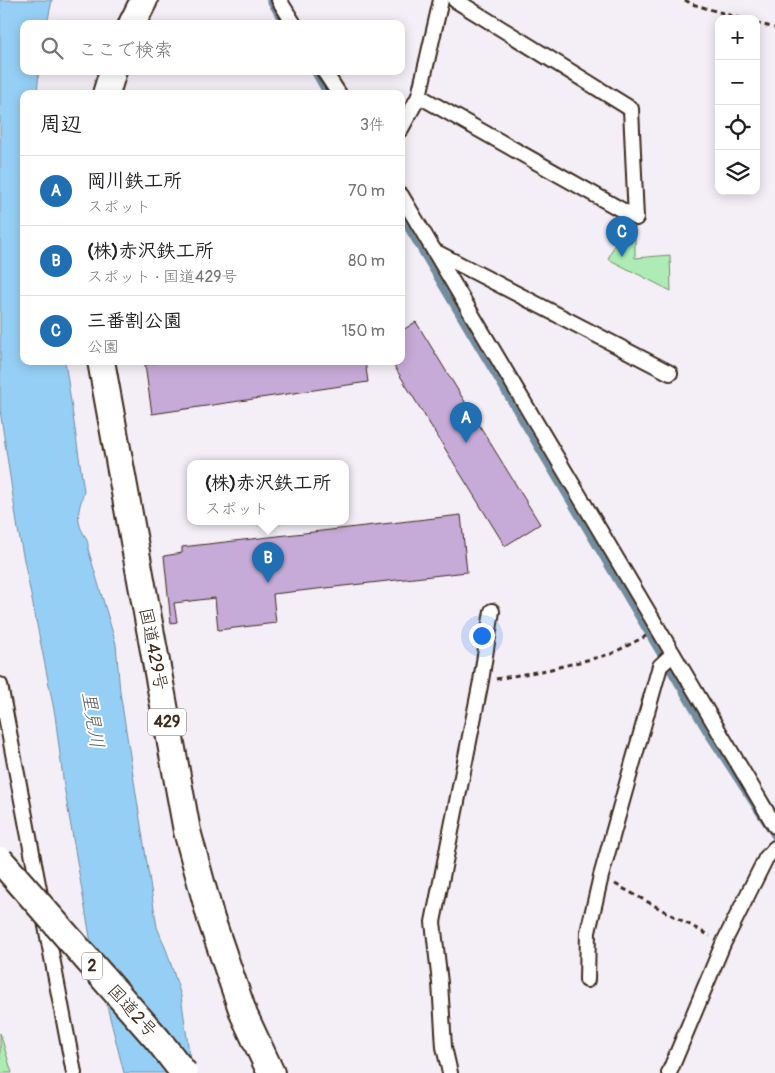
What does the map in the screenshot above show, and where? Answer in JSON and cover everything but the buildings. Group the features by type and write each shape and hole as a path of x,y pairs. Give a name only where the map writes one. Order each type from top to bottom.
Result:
{"highway":[{"path":"134,20 144,0"},
{"path":"107,90 112,75"},
{"name":"国道429号","path":"102,365 187,831 214,928 244,1015 271,1073"},
{"name":"国道2号","path":"0,860 158,1040 184,1073"}],"street":[{"path":"279,0 292,20"},
{"path":"405,122 419,96 441,0"},
{"path":"419,96 636,218 631,109 455,0"},
{"path":"326,75 336,90"},
{"path":"405,202 667,659 775,825"},
{"path":"434,250 670,373"},
{"path":"450,1073 444,1047 440,983 432,922 481,681 492,611"},
{"path":"587,980 588,932 601,876 667,659"},
{"path":"0,685 74,1073"},
{"path":"669,1073 723,944 773,850"}],"path":[{"path":"685,0 692,4 729,15"},
{"path":"760,23 775,28"},
{"path":"481,681 547,670 611,654 644,636"},
{"path":"601,876 723,944"}],"green space":[{"path":"625,222 635,226 635,258 670,255 671,291 608,259"},
{"path":"0,1033 12,1073 0,1073"}],"water":[{"name":"里見川","path":"0,0 52,0 48,20 20,20 20,75 39,75 37,90 20,90 20,365 66,365 84,491 79,508 79,521 88,542 88,549 116,644 120,692 157,927 181,996 192,1073 124,1073 91,943 64,786 55,715 18,530 0,410"}],"waterway":[{"path":"269,0 281,20"},
{"path":"315,75 324,90"},
{"path":"405,225 707,734 775,838"}],"place":[{"name":"三番割公園","path":"622,257"},
{"name":"岡川鉄工所","path":"466,443"},
{"name":"(株)赤沢鉄工所","path":"268,583"}]}
